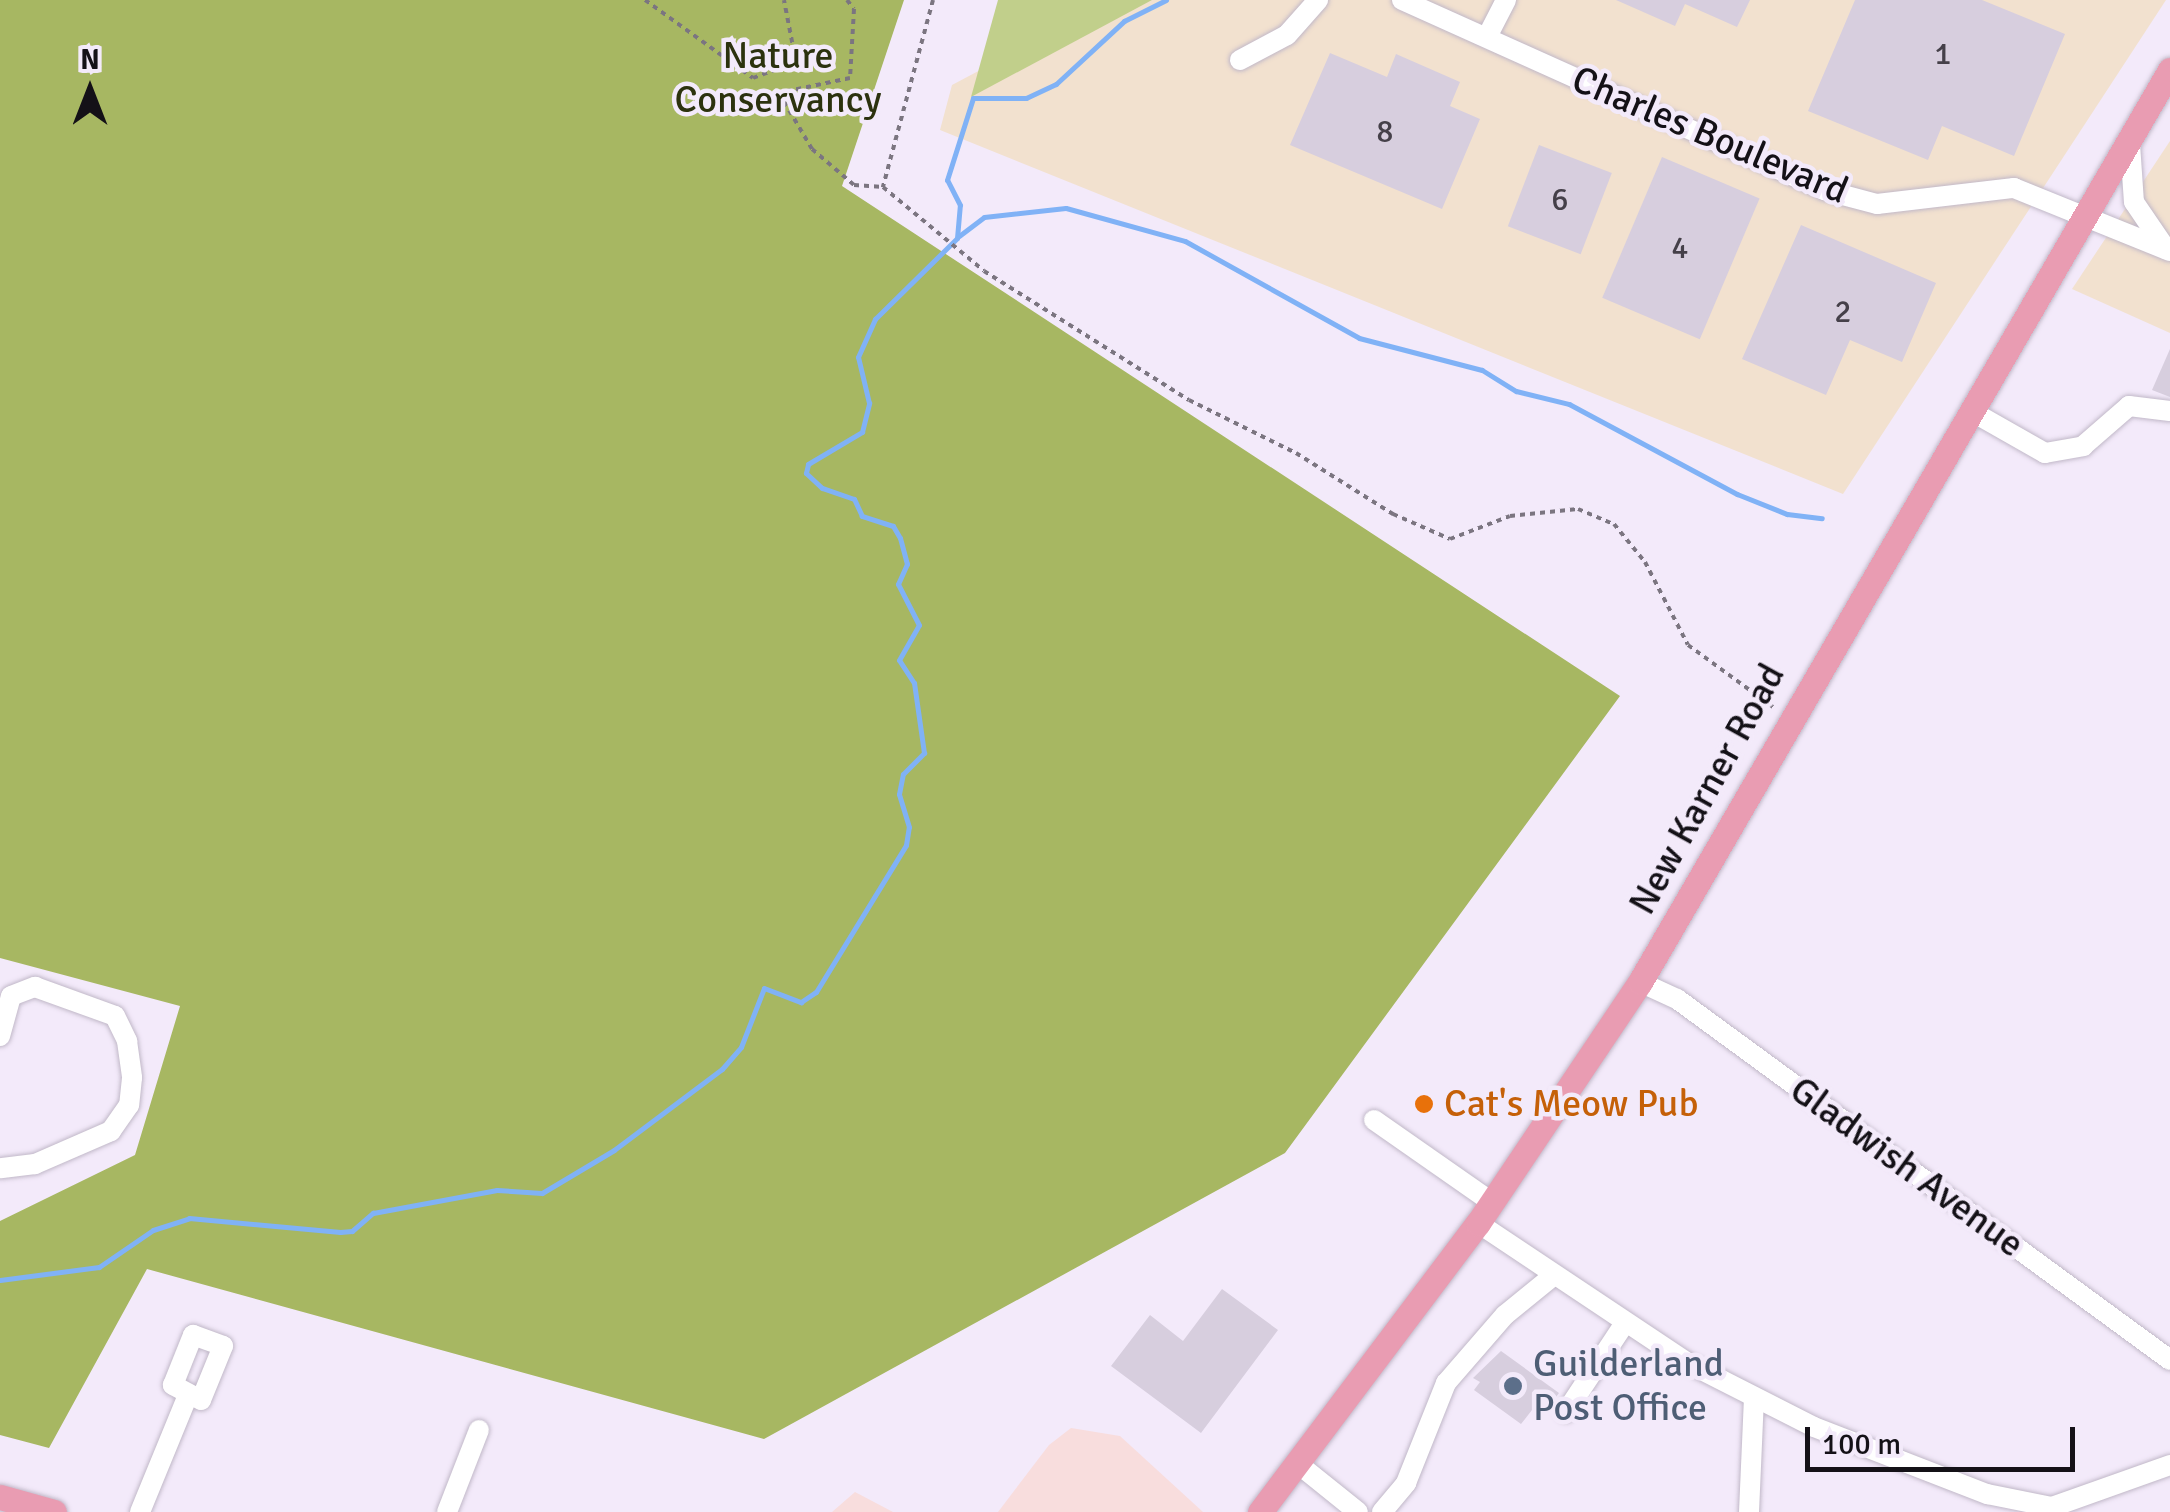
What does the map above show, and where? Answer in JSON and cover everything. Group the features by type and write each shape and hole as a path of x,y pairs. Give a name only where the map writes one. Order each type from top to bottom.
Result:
{"main road":[{"name":"New Karner Road","path":"1260,1512 1485,1213 1640,982 1789,719 2170,70"},
{"path":"0,1497 54,1512"}],"street":[{"path":"1240,60 1287,34 1318,0"},
{"name":"Charles Boulevard","path":"1402,0 1824,190 1877,204 2014,188 2169,250"},
{"path":"1487,37 1506,0"},
{"path":"2132,136 2127,160 2134,202 2169,250"},
{"path":"1971,411 2045,453 2082,446 2129,406 2170,411"},
{"name":"Gladwish Avenue","path":"1640,982 1677,999 2170,1360"},
{"path":"0,1036 11,996 35,987 114,1016 127,1041 132,1078 129,1104 110,1131 35,1164 0,1168"},
{"path":"1374,1120 1554,1275 1624,1323 1814,1427 2016,1503 2069,1503 2170,1464"},
{"path":"1382,1512 1406,1483 1446,1383 1504,1315 1554,1275"},
{"path":"1566,1412 1624,1323"},
{"path":"140,1512 188,1395"},
{"path":"1748,1512 1754,1397"},
{"path":"447,1512 479,1430"},
{"path":"1297,1464 1358,1512"}],"path":[{"path":"644,0 753,78 796,62 784,0"},
{"path":"847,0 854,9 850,78 779,93 812,150 854,186 883,187 984,271 1157,381 1296,453 1393,514 1450,539 1510,516 1578,509 1614,524 1669,600 1688,645 1789,719"},
{"path":"883,187 933,0"}],"shaded area":[{"path":"1112,0 2166,0 1843,494 940,130 952,85"},
{"path":"2170,141 2170,333 2072,289"},
{"path":"1071,1428 1120,1436 1203,1512 998,1512 1049,1445"},
{"path":"855,1492 893,1512 832,1512"}],"green space":[{"path":"0,0 904,0 842,186 1620,696 1285,1153 764,1439 147,1269 49,1448 0,1435 0,1221 135,1155 180,1006 0,958"},
{"name":"Nature Conservancy","path":"998,0 1152,0 971,97"}],"building":[{"path":"1616,0 1750,0 1737,27 1685,4 1675,26"},
{"path":"1855,0 1982,0 2065,34 2014,156 1942,126 1928,160 1808,111"},
{"path":"1330,53 1387,77 1396,54 1460,82 1450,106 1480,119 1442,209 1290,145"},
{"path":"1539,145 1612,173 1581,254 1508,226"},
{"path":"1662,157 1760,198 1700,339 1602,298"},
{"path":"1801,225 1936,283 1902,362 1850,340 1826,395 1742,359"},
{"path":"2170,349 2170,397 2152,390"},
{"path":"1222,1289 1278,1330 1201,1433 1111,1366 1150,1315 1183,1341"},
{"name":"Guilderland Post Office","path":"1501,1351 1559,1393 1541,1417 1532,1410 1521,1424 1474,1390 1480,1382 1473,1378"}],"waterway":[{"path":"0,1280 99,1267 153,1230 189,1218 340,1232 352,1231 373,1213 497,1190 542,1193 614,1150 722,1069 741,1047 764,988 801,1002 816,992 906,845 909,827 899,794 903,774 924,753 914,683 899,660 919,625 898,584 907,564 900,538 893,526 862,516 854,499 822,488 806,473 808,464 862,432 869,403 858,357 875,319 957,238 960,205 947,180 973,98 1026,98 1056,84 1124,21 1166,0"},
{"path":"959,236 984,217 1066,208 1185,241 1359,338 1482,370 1516,391 1569,404 1737,494 1787,514 1822,518"}],"place":[{"name":"Cat's Meow Pub","path":"1424,1104"},
{"name":"Guilderland Post Office","path":"1513,1386"}]}
